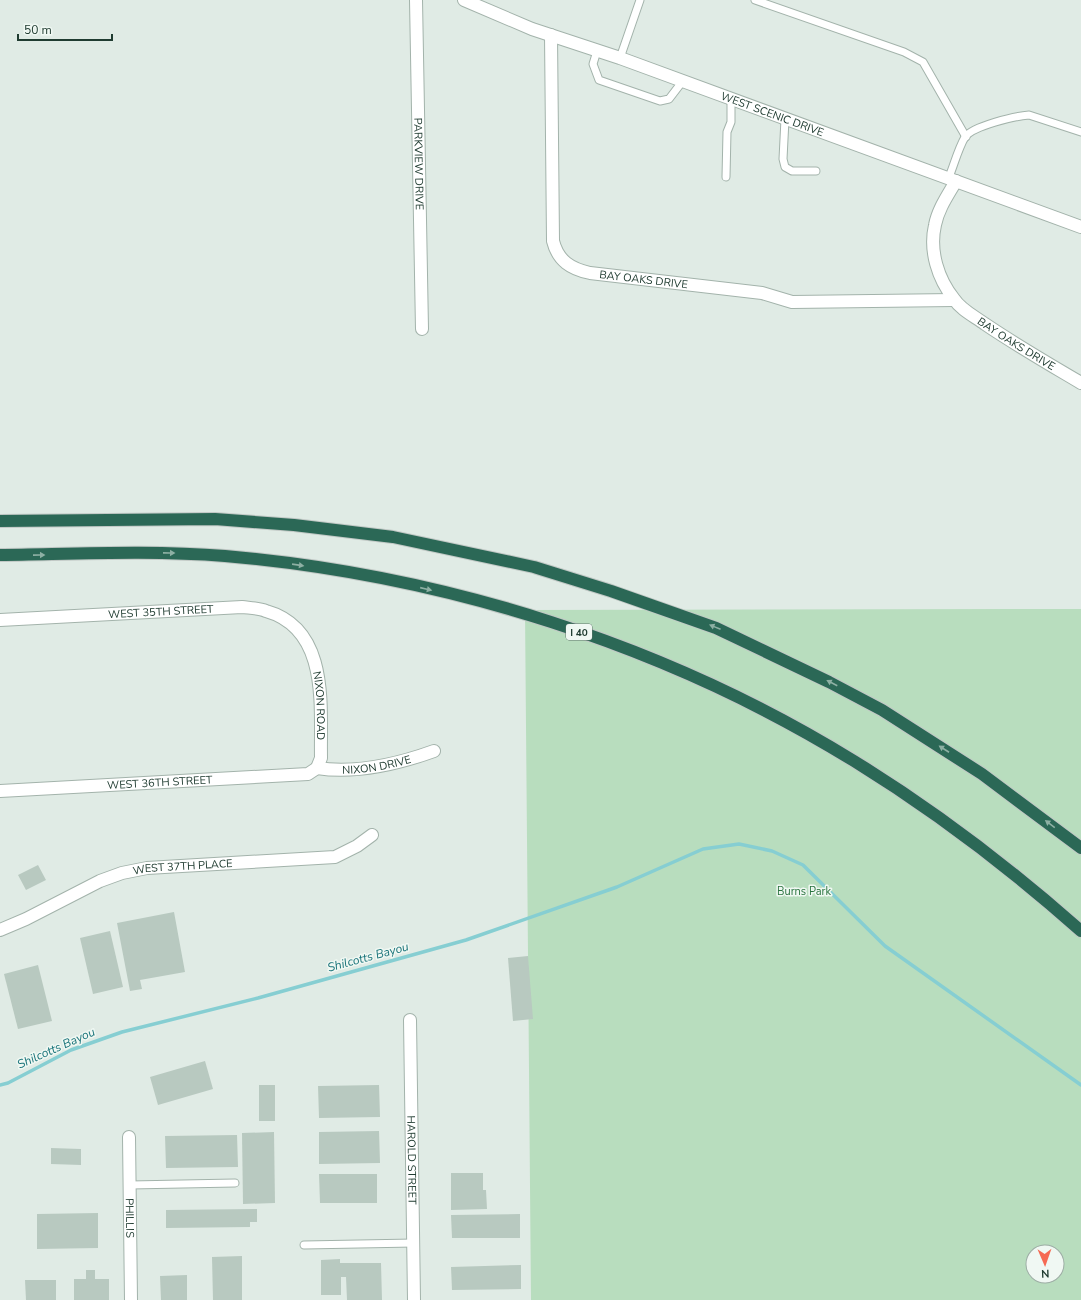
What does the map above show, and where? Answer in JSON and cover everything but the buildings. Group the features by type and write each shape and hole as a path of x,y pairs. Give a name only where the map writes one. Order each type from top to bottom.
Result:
{"highway":[{"path":"2,521 215,519 294,525 393,537 534,567 702,622 772,653 823,679 882,710 982,774 1081,848"},
{"name":"I 40","path":"0,555 171,553 224,556 325,568 468,598 539,618 609,643 725,692 818,739 918,802 987,852 1081,931"}],"street":[{"name":"PARKVIEW DRIVE","path":"416,0 422,329"},
{"name":"WEST SCENIC DRIVE","path":"464,0 551,35 620,58 1081,227"},
{"name":"BAY OAKS DRIVE","path":"551,35 553,241 555,249 564,262 578,271 762,293 792,302 954,300"},
{"name":"BAY OAKS DRIVE","path":"952,179 934,225 933,242 937,269 954,300 962,308 992,328 1078,379"},
{"name":"WEST 35TH STREET","path":"0,620 242,607 266,611 282,618 302,635 308,646"},
{"name":"NIXON ROAD","path":"308,646 315,660 319,676 321,758 317,768"},
{"name":"NIXON DRIVE","path":"317,768 332,770 402,763 434,751"},
{"name":"WEST 36TH STREET","path":"0,790 308,774 317,768"},
{"name":"WEST 37TH PLACE","path":"0,930 26,919 100,881 122,872 147,868 335,857 357,846 372,835"},
{"name":"HAROLD STREET","path":"410,1020 414,1300"},
{"name":"PHILLIS","path":"130,1137 131,1300"}],"lane":[{"path":"620,58 640,0"},
{"path":"755,0 904,52 923,62 966,137"},
{"path":"597,51 593,64 599,80 660,101 669,99 682,82"},
{"path":"726,177 728,132 731,122 731,99"},
{"path":"952,179 966,137 974,130 1025,116 1081,132"},
{"path":"785,119 783,159 785,167 792,170 816,171"},
{"path":"130,1185 235,1183"},
{"path":"304,1245 414,1243"}],"green space":[{"name":"Burns Park","path":"1081,609 1081,1300 531,1300 525,610"}],"waterway":[{"name":"Shilcotts Bayou","path":"0,1085 8,1083 71,1050 122,1032 258,998 466,940 617,887 703,849 739,844 772,851 803,865 885,946 1081,1085"}]}
